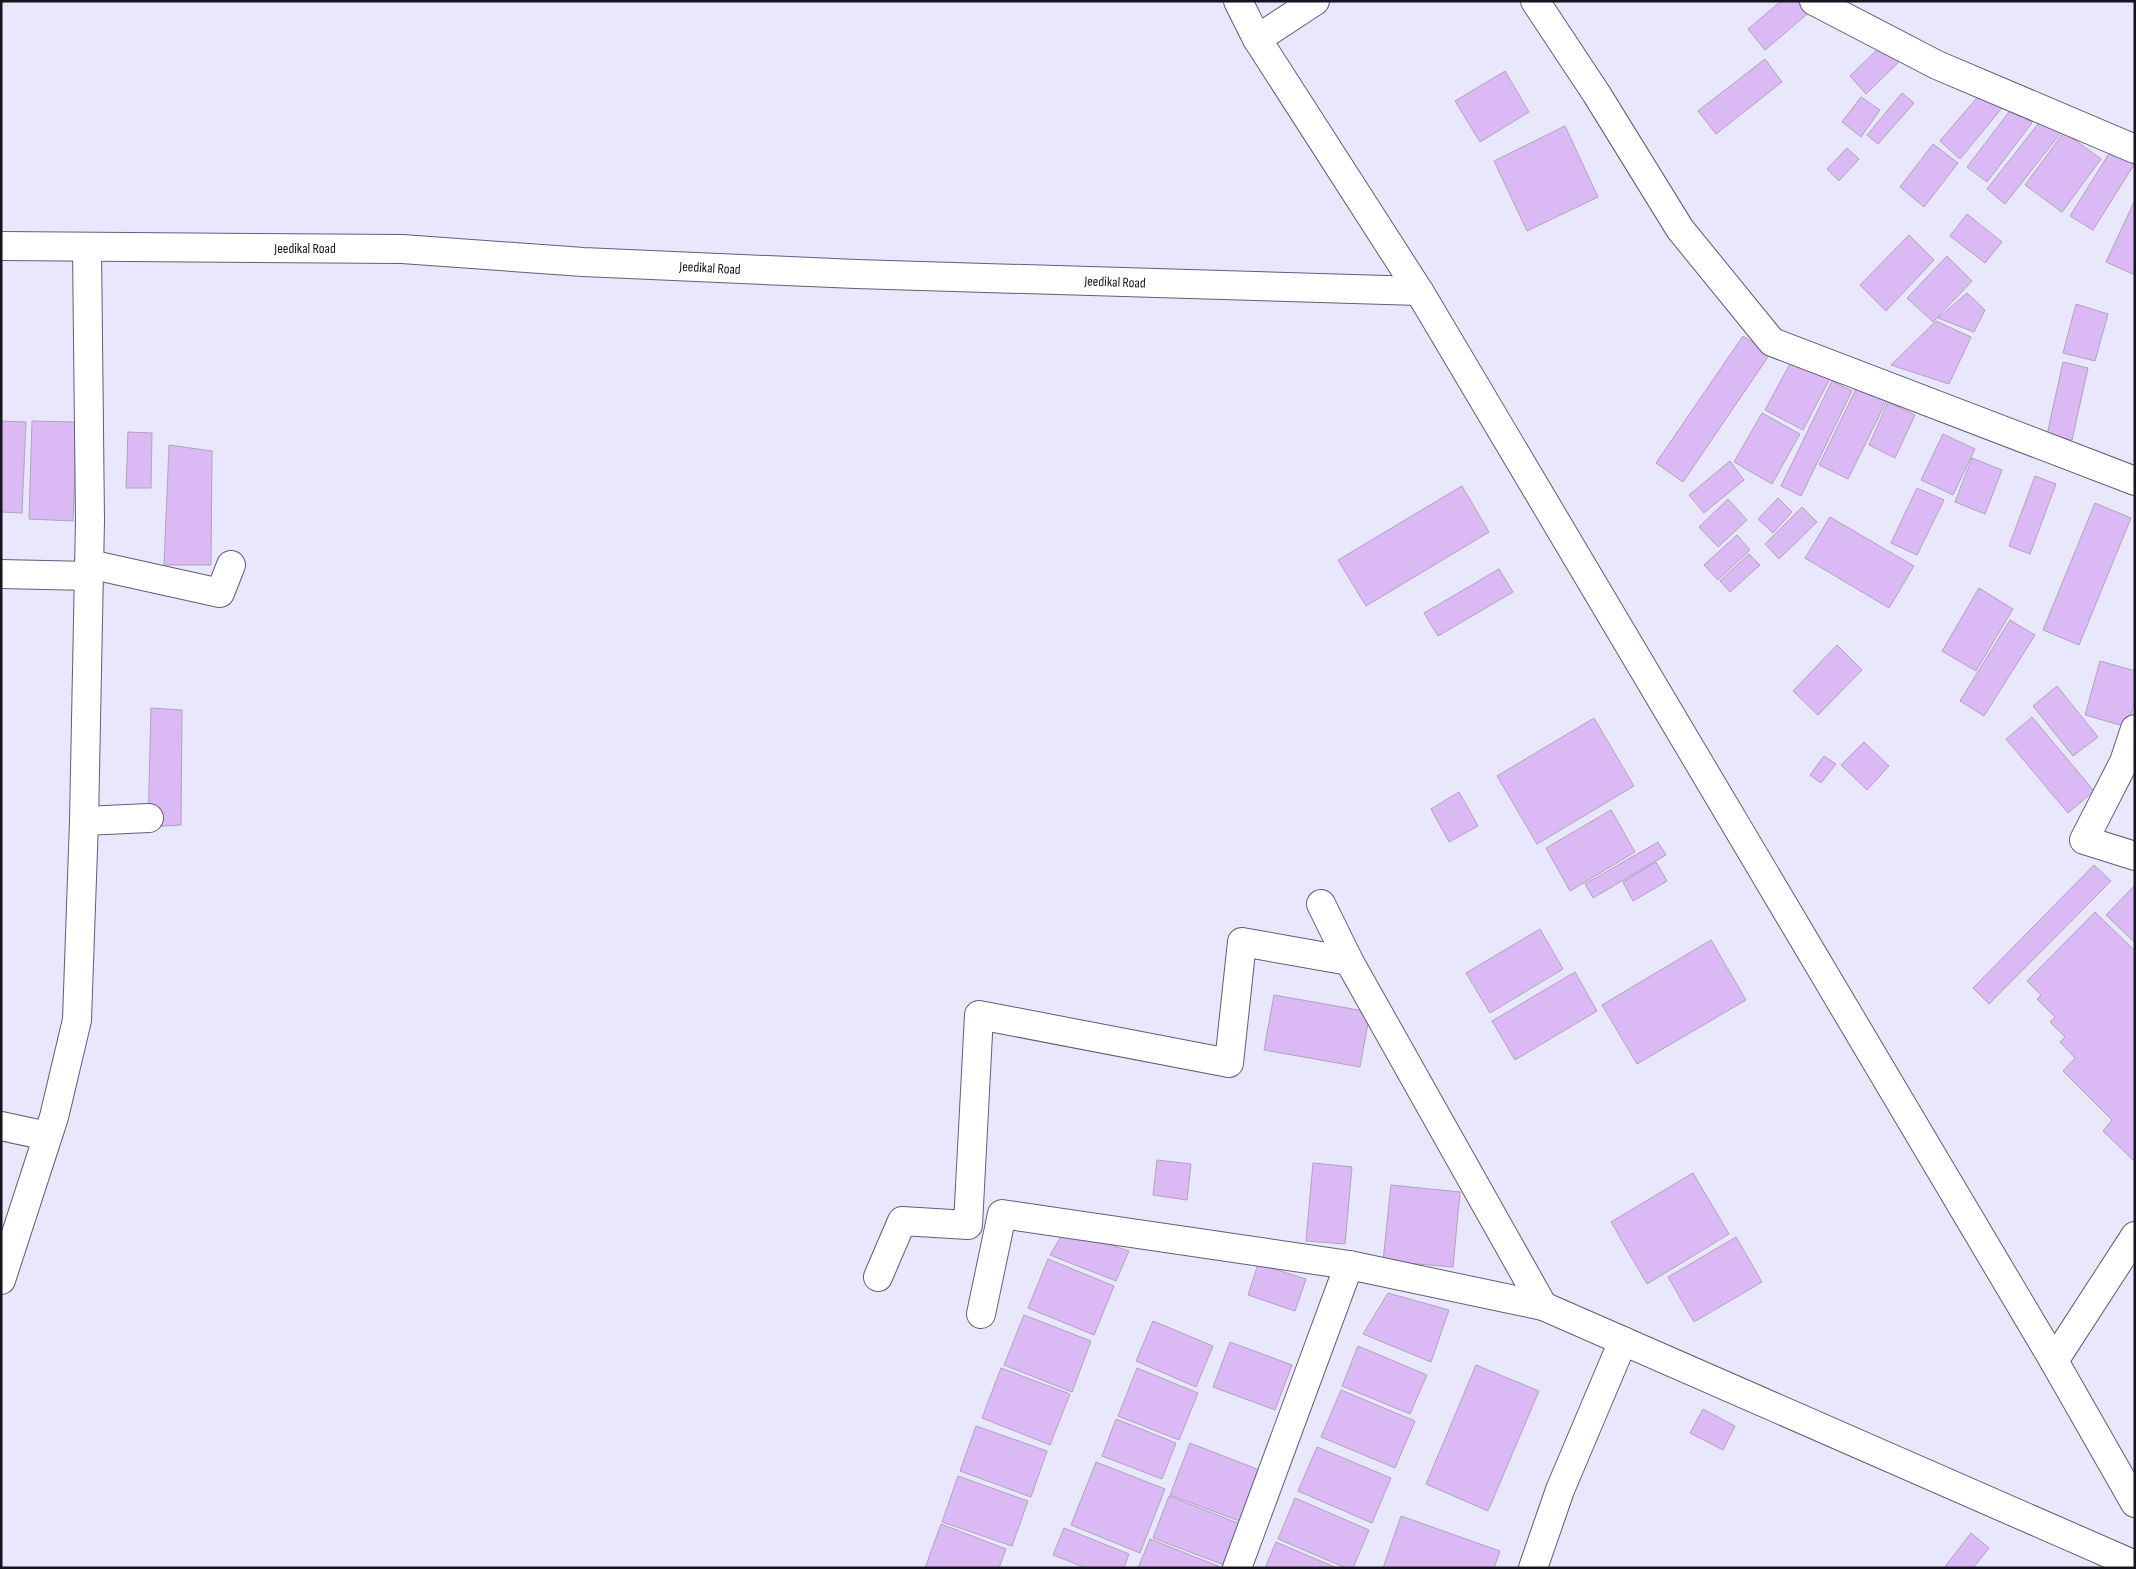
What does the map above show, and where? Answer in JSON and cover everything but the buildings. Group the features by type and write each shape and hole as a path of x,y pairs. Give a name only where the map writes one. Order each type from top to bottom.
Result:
{"street":[{"path":"1238,1 1256,39 1419,291 2054,1361 2135,1503"},
{"path":"1256,39 1315,1"},
{"path":"1535,1 1596,93 1680,229 1772,342 2135,481"},
{"path":"1814,1 1937,65 2135,149"},
{"name":"Jeedikal Road","path":"1,246 402,249 583,262 846,274 1419,291"},
{"path":"1,1280 47,1136 77,1020 84,821 89,570 87,248"},
{"path":"1,574 89,570 220,593 231,565"},
{"path":"2135,729 2124,762 2084,840 2135,856"},
{"path":"84,821 149,818"},
{"path":"1321,904 1350,961 1543,1306"},
{"path":"878,1277 902,1221 968,1225 979,1015 1229,1063 1242,942 1350,961"},
{"path":"1,1126 47,1136"},
{"path":"981,1314 1002,1214 1349,1265 1543,1306 2135,1564"},
{"path":"2054,1361 2135,1236"},
{"path":"1237,1568 1349,1265"},
{"path":"1533,1568 1560,1490 1623,1341"}]}
